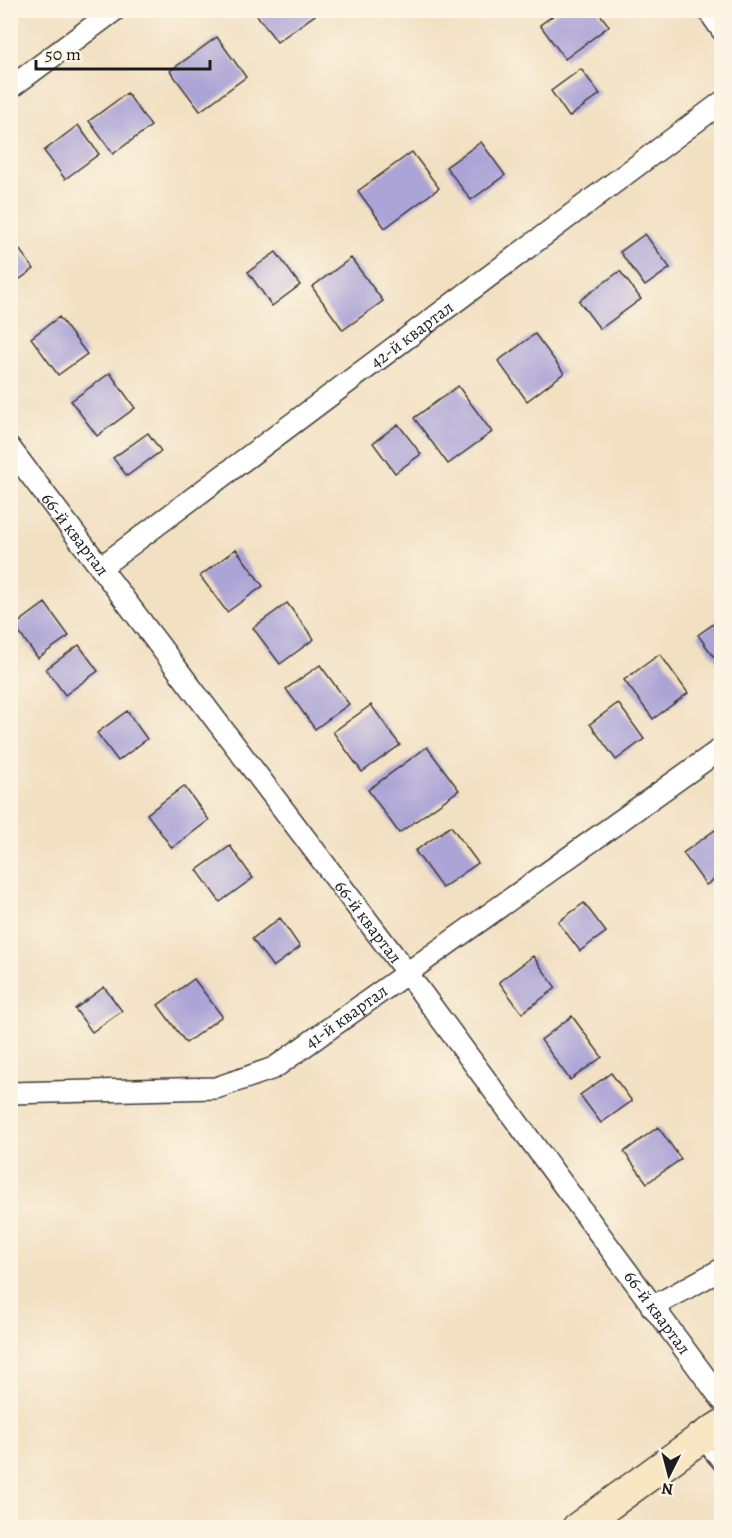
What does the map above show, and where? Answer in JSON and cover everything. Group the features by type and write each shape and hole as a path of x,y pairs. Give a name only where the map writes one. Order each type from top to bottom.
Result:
{"street":[{"path":"10,88 115,10"},
{"path":"708,10 722,30"},
{"name":"42-й квартал","path":"101,567 722,102"},
{"name":"66-й квартал","path":"10,448 407,973 722,1400"},
{"name":"41-й квартал","path":"10,1093 216,1088 274,1068 722,748"},
{"path":"652,1307 722,1269"},
{"path":"577,1527 710,1433"}],"lane":[{"path":"710,1433 722,1467"}],"building":[{"path":"253,10 311,10 315,15 277,42"},
{"path":"561,10 597,10 609,26 565,59 540,25"},
{"path":"217,37 246,77 200,111 170,71"},
{"path":"581,69 600,94 569,117 551,91"},
{"path":"127,93 151,126 113,154 89,121"},
{"path":"78,125 99,154 65,179 44,151"},
{"path":"481,142 505,175 471,200 446,167"},
{"path":"412,152 439,188 385,228 358,191"},
{"path":"645,234 670,268 645,286 620,252"},
{"path":"10,237 34,269 10,286"},
{"path":"276,252 300,285 272,306 248,272"},
{"path":"351,258 383,301 343,330 312,287"},
{"path":"620,271 641,299 600,329 579,301"},
{"path":"59,317 87,354 58,375 31,338"},
{"path":"535,334 564,373 527,401 498,361"},
{"path":"110,373 135,408 97,436 71,401"},
{"path":"458,386 492,432 448,464 414,418"},
{"path":"398,424 421,454 395,473 373,443"},
{"path":"148,433 161,451 127,476 113,458"},
{"path":"236,549 263,586 227,612 200,576"},
{"path":"45,603 69,636 38,658 14,626"},
{"path":"287,603 314,639 280,664 253,628"},
{"path":"722,618 722,663 719,664 698,635"},
{"path":"79,645 98,671 65,695 46,669"},
{"path":"660,654 688,693 653,719 624,680"},
{"path":"320,665 349,704 315,729 286,689"},
{"path":"618,703 644,739 616,760 590,724"},
{"path":"371,705 400,745 362,772 333,732"},
{"path":"127,711 147,739 118,761 97,733"},
{"path":"427,747 459,790 399,833 368,790"},
{"path":"184,786 209,820 172,848 147,814"},
{"path":"451,826 478,863 442,888 415,851"},
{"path":"715,830 722,838 722,874 706,885 683,853"},
{"path":"230,846 253,878 220,902 197,870"},
{"path":"584,903 606,932 580,951 558,922"},
{"path":"280,918 300,947 273,967 252,939"},
{"path":"533,956 556,988 522,1013 499,982"},
{"path":"194,979 222,1016 186,1043 158,1005"},
{"path":"104,987 122,1011 92,1032 75,1009"},
{"path":"572,1016 602,1057 570,1080 541,1040"},
{"path":"611,1073 632,1101 601,1123 580,1095"},
{"path":"658,1127 681,1159 647,1183 624,1152"}]}
